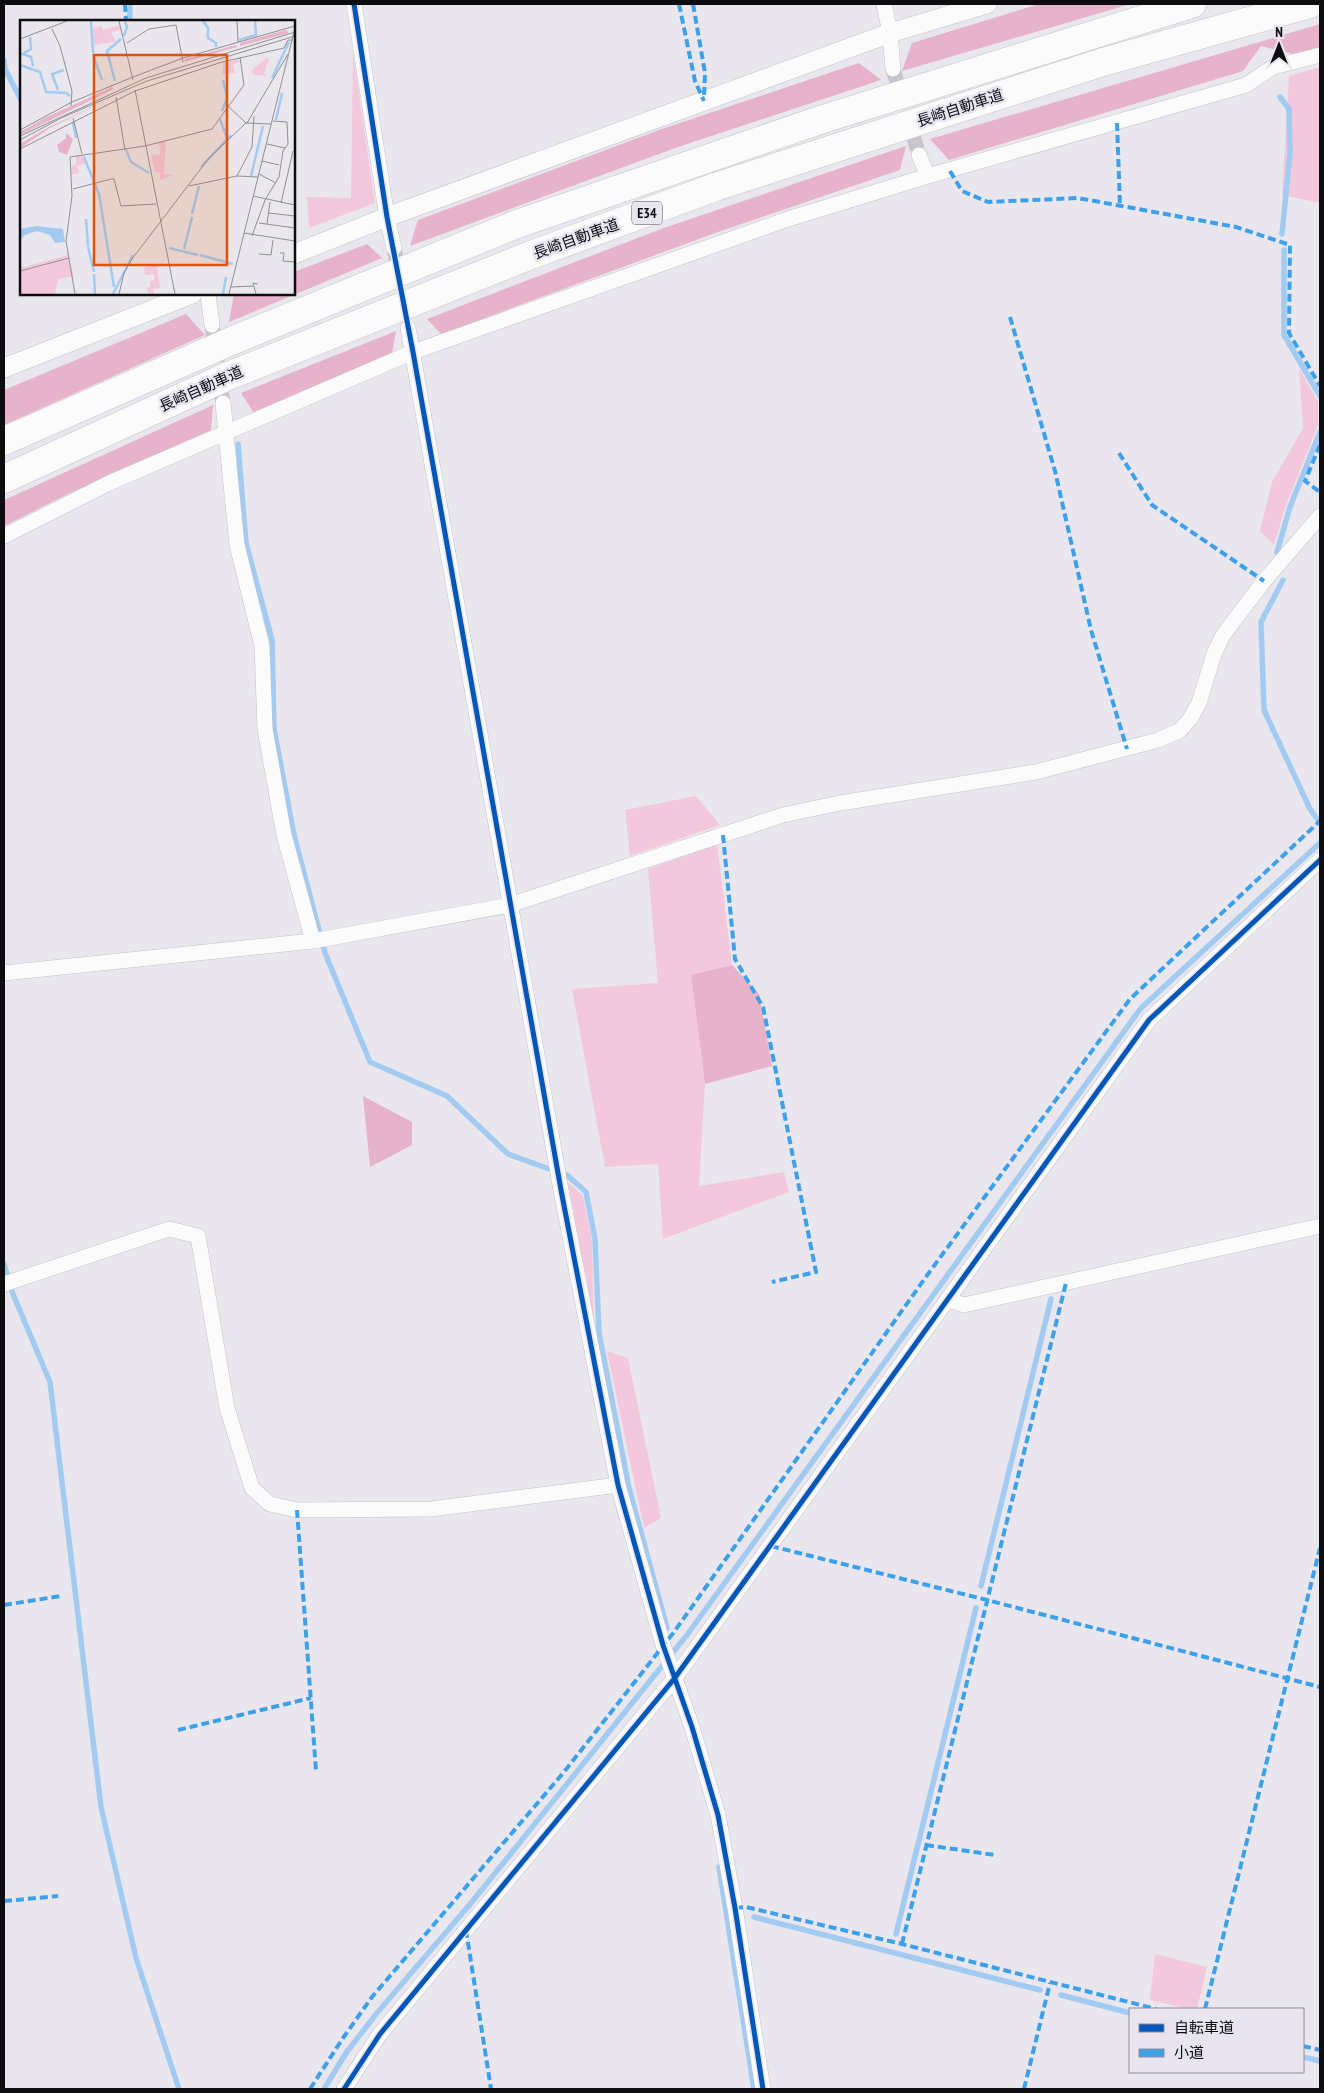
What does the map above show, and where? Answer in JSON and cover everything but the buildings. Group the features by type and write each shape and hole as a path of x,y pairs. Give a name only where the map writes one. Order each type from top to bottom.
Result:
{"highway":[{"name":"長崎自動車道","path":"4,441 236,339 517,224 823,119 1192,4"},
{"name":"長崎自動車道","path":"4,478 228,376 503,266 718,186 1103,62 1310,4"}],"street":[{"path":"354,4 387,217 394,248"},
{"path":"884,4 890,33 893,69"},
{"path":"295,254 387,217 890,33 987,4"},
{"path":"4,536 109,483 414,352 788,219 928,176 1246,85 1273,67 1320,55"},
{"path":"919,155 928,176"},
{"path":"4,368 189,295"},
{"path":"208,295 212,325"},
{"path":"408,328 414,352 561,1190 618,1486 663,1645 692,1727 718,1815 735,1908 762,2089"},
{"path":"223,403 228,433 237,545 262,646 265,729 284,835 313,941"},
{"path":"4,973 313,941 510,905 783,815 840,803 1036,772 1158,740 1179,731 1190,720 1199,703 1214,654 1223,635 1264,582 1320,516"},
{"path":"344,2089 380,2034 674,1679 1149,1020 1320,860"},
{"path":"949,1300 964,1305 1320,1226"},
{"path":"10,1282 168,1229 198,1236 227,1408 252,1488 270,1504 297,1510 431,1508 618,1486"}],"shaded area":[{"path":"1039,4 1131,4 902,71 912,43"},
{"path":"1320,24 1320,47 1293,54 1261,46 1243,71 949,160 930,139"},
{"path":"353,53 375,203 309,228 307,197 351,198"},
{"path":"859,63 881,80 678,147 410,246 418,220 659,130"},
{"path":"1320,67 1320,203 1282,195 1289,76"},
{"path":"906,146 900,170 718,232 441,334 427,319 661,229"},
{"path":"367,244 382,258 295,294 295,272"},
{"path":"234,295 294,295 229,322"},
{"path":"186,314 205,335 4,425 4,390"},
{"path":"396,331 392,353 254,413 241,393"},
{"path":"1299,368 1318,402 1318,425 1285,508 1274,545 1260,531 1272,482 1303,428"},
{"path":"213,405 211,430 70,493 4,526 4,500"},
{"path":"696,796 720,825 630,856 625,810"},
{"path":"717,844 732,965 691,975 705,1084 699,1186 784,1172 789,1192 663,1239 658,1164 605,1167 572,989 658,983 648,869"},
{"path":"732,965 759,994 772,1066 705,1084 691,975"},
{"path":"363,1096 412,1122 412,1145 370,1167"},
{"path":"568,1182 583,1196 592,1240 594,1321"},
{"path":"607,1351 628,1358 661,1518 644,1528"},
{"path":"1155,1954 1207,1967 1197,2008 1185,2008 1150,2000"}],"waterway":[{"path":"130,4 130,20"},
{"path":"4,60 5,69 20,98"},
{"path":"1280,97 1289,109 1290,153 1282,234"},
{"path":"1284,250 1284,335 1320,396"},
{"path":"1277,552 1290,507 1320,432"},
{"path":"238,444 246,543 272,640 274,729 294,835 325,953 370,1062 447,1096 508,1154 552,1170"},
{"path":"1283,580 1261,622 1264,710 1310,809 1320,823"},
{"path":"324,2089 346,2053 377,2013 471,1903 687,1635 1141,1008 1320,843"},
{"path":"567,1175 586,1192 595,1239 599,1333 629,1488 667,1628"},
{"path":"4,1264 13,1294 50,1382 101,1807 136,1958 179,2089"},
{"path":"981,1586 1051,1299"},
{"path":"896,1934 976,1608"},
{"path":"719,1867 754,2089"},
{"path":"754,1917 1040,1990"},
{"path":"1061,1995 1129,2013"},
{"path":"1304,2057 1320,2061"}],"tunnel":[{"path":"893,69 919,155"},
{"path":"394,248 405,313"},
{"path":"212,325 223,403"}],"marked path":[{"path":"125,4 126,20"},
{"path":"679,4 695,81 704,101"},
{"path":"693,4 705,73 704,98"},
{"path":"1117,123 1120,206"},
{"path":"950,171 962,191 988,202 1078,198 1236,227 1290,245 1289,333 1320,386"},
{"path":"1010,317 1055,471 1091,630 1127,749"},
{"path":"1320,445 1305,481 1320,492"},
{"path":"1119,453 1152,505 1264,581"},
{"path":"310,2089 372,1997 564,1772 674,1632 928,1274 1130,999 1320,821"},
{"path":"723,835 735,959 763,1007 816,1272 772,1282"},
{"path":"902,1944 1066,1283"},
{"path":"297,1510 316,1771"},
{"path":"771,1546 1320,1687"},
{"path":"1205,2008 1320,1548"},
{"path":"4,1605 61,1596"},
{"path":"178,1730 311,1698"},
{"path":"926,1845 995,1855"},
{"path":"4,1901 58,1896"},
{"path":"735,1908 746,1907 902,1944 1152,2008"},
{"path":"466,1930 491,2089"},
{"path":"1024,2089 1050,1983"},
{"path":"1304,2046 1320,2050"}],"cycle path":[{"path":"354,4 387,217 413,352 561,1190 618,1485 663,1645 692,1727 718,1815 735,1908 763,2089"},
{"path":"344,2089 380,2034 674,1679 1149,1020 1320,860"}]}
